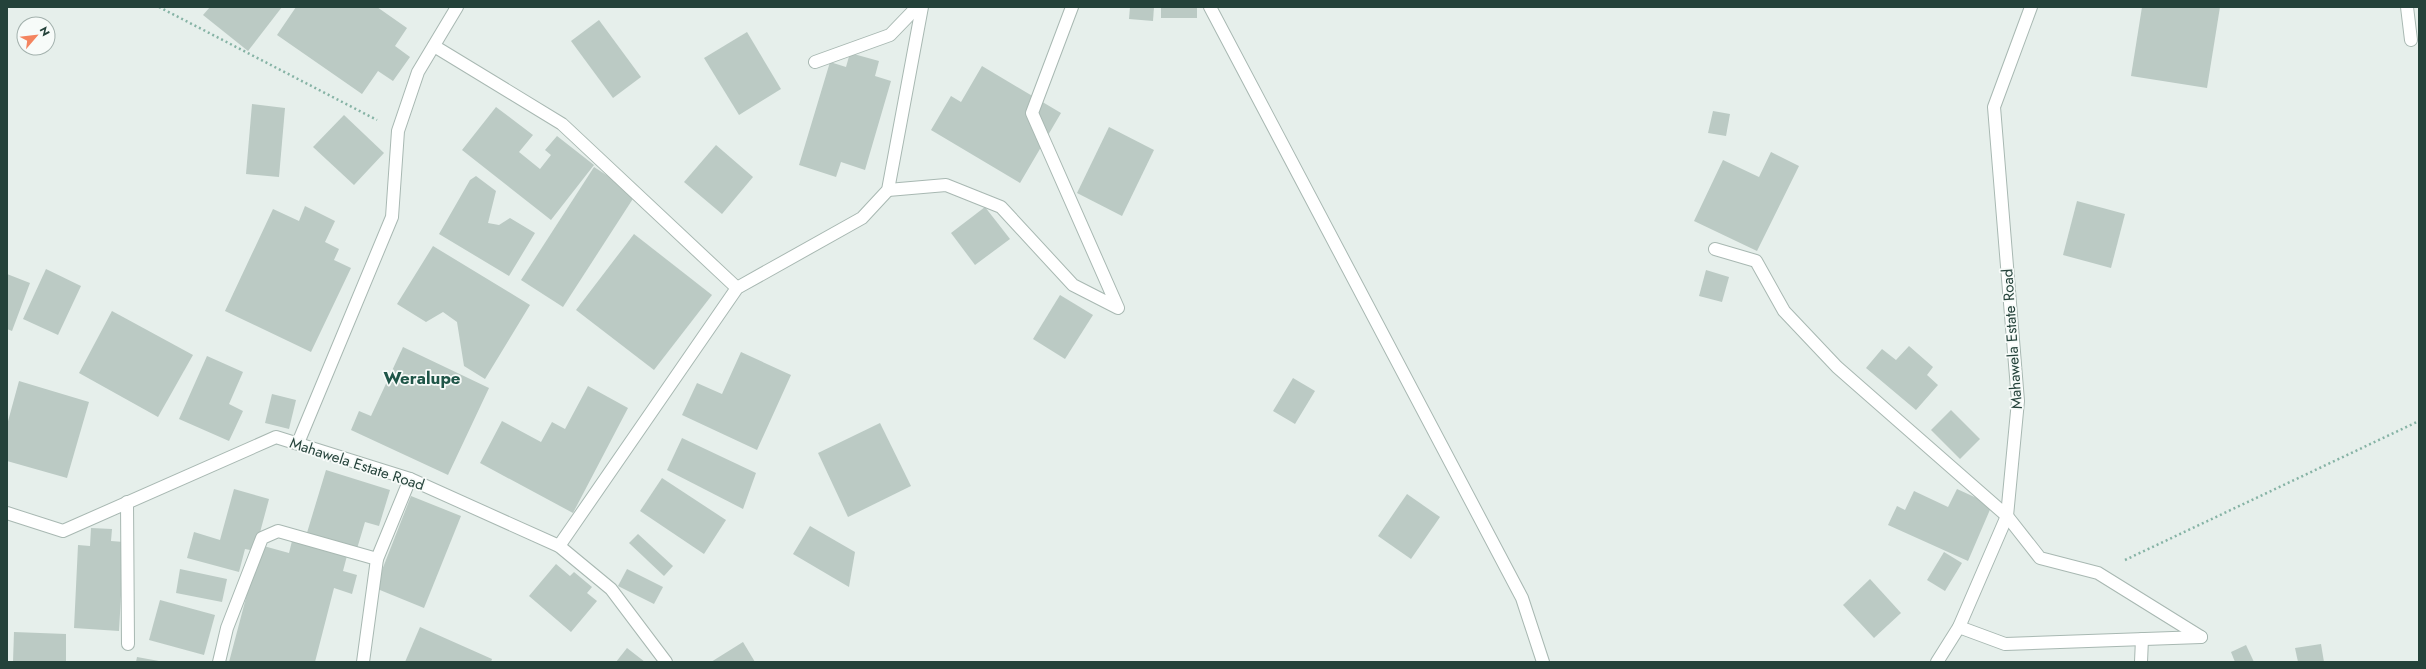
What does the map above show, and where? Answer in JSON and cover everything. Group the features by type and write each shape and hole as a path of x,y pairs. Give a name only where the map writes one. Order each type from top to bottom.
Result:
{"street":[{"path":"298,443 392,217 398,131 418,72 457,7"},
{"path":"815,62 890,35 917,7"},
{"path":"559,546 737,288 862,218 888,190 922,7"},
{"path":"888,190 946,185 1001,207 1073,285 1118,308 1032,113 1072,7"},
{"path":"1210,7 1522,598 1543,662"},
{"name":"Mahawela Estate Road","path":"1937,662 1959,627 2007,516 2018,401 1994,106 2032,7"},
{"path":"2407,7 2411,40"},
{"path":"434,46 562,124 737,288"},
{"path":"1715,249 1756,261 1784,311 1837,366 2007,516 2040,558 2098,573 2201,637 2005,644 1959,627"},
{"name":"Mahawela Estate Road","path":"7,513 63,530 276,437 410,479 559,546 611,589 666,662"},
{"path":"363,662 377,559 410,479"},
{"path":"127,502 128,644"},
{"path":"219,662 227,628 262,538 278,531 377,559"},
{"path":"2141,662 2142,639"}],"path":[{"path":"159,7 398,131"},
{"path":"2098,573 2419,421"}],"building":[{"path":"210,7 282,7 248,51 203,15"},
{"path":"296,7 377,7 407,28 395,46 410,57 393,81 378,71 362,94 277,35"},
{"path":"1130,7 1154,7 1153,21 1129,19"},
{"path":"1161,7 1197,7 1197,18 1161,18"},
{"path":"2142,7 2220,7 2207,88 2131,76"},
{"path":"599,20 641,77 613,98 571,41"},
{"path":"747,32 781,89 739,115 704,58"},
{"path":"850,53 879,61 875,76 891,81 865,170 841,162 836,177 799,165 830,62 846,67"},
{"path":"982,66 1061,113 1020,183 931,130 951,96 961,102"},
{"path":"252,104 285,108 279,177 246,174"},
{"path":"496,107 533,135 519,152 540,169 551,155 545,150 557,136 594,165 551,220 462,150"},
{"path":"1713,111 1730,114 1726,136 1708,133"},
{"path":"344,115 384,153 354,185 313,147"},
{"path":"1109,127 1154,150 1122,216 1077,193"},
{"path":"716,145 753,177 722,214 684,182"},
{"path":"1771,152 1799,166 1757,251 1694,221 1723,160 1759,177"},
{"path":"594,167 636,194 563,307 521,280"},
{"path":"476,176 496,191 488,223 499,225 510,218 535,233 509,276 439,234 470,180"},
{"path":"2077,201 2125,214 2111,268 2063,255"},
{"path":"305,206 335,221 325,242 339,249 334,260 351,268 311,352 225,311 273,209 299,221"},
{"path":"985,207 1010,239 975,265 951,233"},
{"path":"634,234 712,295 654,370 576,310"},
{"path":"433,246 530,305 485,379 464,366 457,322 443,312 426,322 397,304"},
{"path":"46,269 81,286 58,335 23,319"},
{"path":"1706,270 1729,277 1722,302 1699,296"},
{"path":"7,274 30,283 12,331 7,329"},
{"path":"1060,295 1093,315 1065,359 1033,339"},
{"path":"112,311 193,355 158,417 79,373"},
{"path":"1909,346 1933,367 1927,375 1938,385 1916,410 1866,368 1882,349 1896,360"},
{"path":"403,347 489,388 448,475 351,430 359,411 371,416"},
{"path":"741,352 791,375 757,450 682,415 697,383 722,394"},
{"path":"207,356 243,372 229,404 243,411 229,441 179,419"},
{"path":"1293,378 1315,391 1295,424 1273,411"},
{"path":"19,381 89,402 67,478 7,461 7,425"},
{"path":"588,386 628,408 573,513 480,463 502,421 541,442 552,422 565,429"},
{"path":"272,394 296,400 289,429 265,423"},
{"path":"1951,410 1980,439 1960,459 1931,430"},
{"path":"880,423 911,486 848,517 818,453"},
{"path":"682,438 756,473 743,509 667,470"},
{"path":"326,470 390,490 379,526 365,522 356,552 306,536"},
{"path":"662,478 726,520 704,554 640,511"},
{"path":"234,489 269,499 255,551 245,549 239,572 187,558 194,532 220,540"},
{"path":"1957,489 1992,505 1968,561 1888,525 1897,506 1905,510 1914,491 1948,507"},
{"path":"1407,494 1440,517 1411,559 1378,536"},
{"path":"411,496 461,516 424,608 375,588"},
{"path":"810,526 855,552 849,587 793,554"},
{"path":"91,528 112,529 111,541 124,542 119,631 74,628 78,545 90,546"},
{"path":"638,534 673,566 664,576 629,543"},
{"path":"293,537 348,552 343,571 357,575 352,594 334,588 315,662 229,662 260,545 289,553"},
{"path":"1944,552 1962,563 1945,591 1927,580"},
{"path":"556,564 570,576 574,572 592,587 587,593 597,601 571,632 529,596"},
{"path":"180,569 227,579 222,602 176,593"},
{"path":"627,569 663,587 654,604 618,586"},
{"path":"1870,579 1901,613 1874,638 1843,605"},
{"path":"160,600 215,615 204,655 149,640"},
{"path":"420,627 492,659 491,662 405,662"},
{"path":"14,632 66,634 66,662 13,662"},
{"path":"743,642 755,662 711,662"},
{"path":"2321,644 2324,662 2298,662 2295,648"},
{"path":"2246,645 2254,662 2235,662 2231,652"},
{"path":"627,648 645,662 616,662"},
{"path":"137,657 159,661 159,662 136,662"}],"district":[{"name":"Weralupe","path":"422,378"}]}
